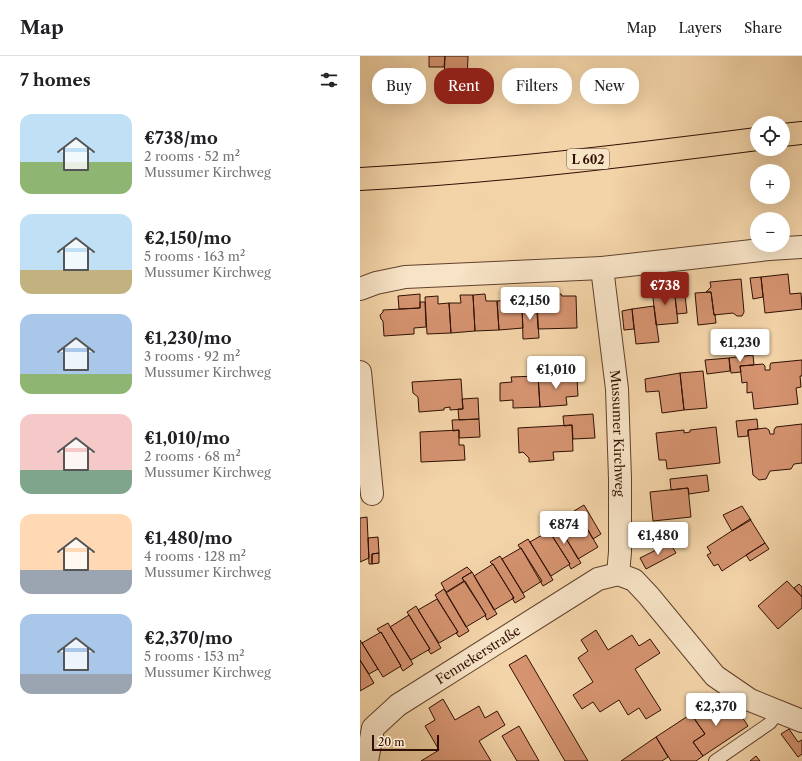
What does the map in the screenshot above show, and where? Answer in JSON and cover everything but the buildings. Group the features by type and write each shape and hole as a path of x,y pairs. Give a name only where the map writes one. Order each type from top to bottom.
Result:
{"main road":[{"path":"790,134 802,133"},
{"name":"L 602","path":"360,179 419,176 621,156 750,140"}],"street":[{"path":"360,289 376,283 405,277 602,268 769,249 802,247"},
{"name":"Mussumer Kirchweg","path":"602,268 616,389 620,486 620,552 618,574"},
{"path":"360,372 372,494"},
{"path":"618,574 634,580 715,676 750,700 802,721"},
{"name":"Fennekerstraße","path":"368,761 374,728 398,705 598,579 618,574"}],"lane":[{"path":"715,761 770,723 779,712"}]}
